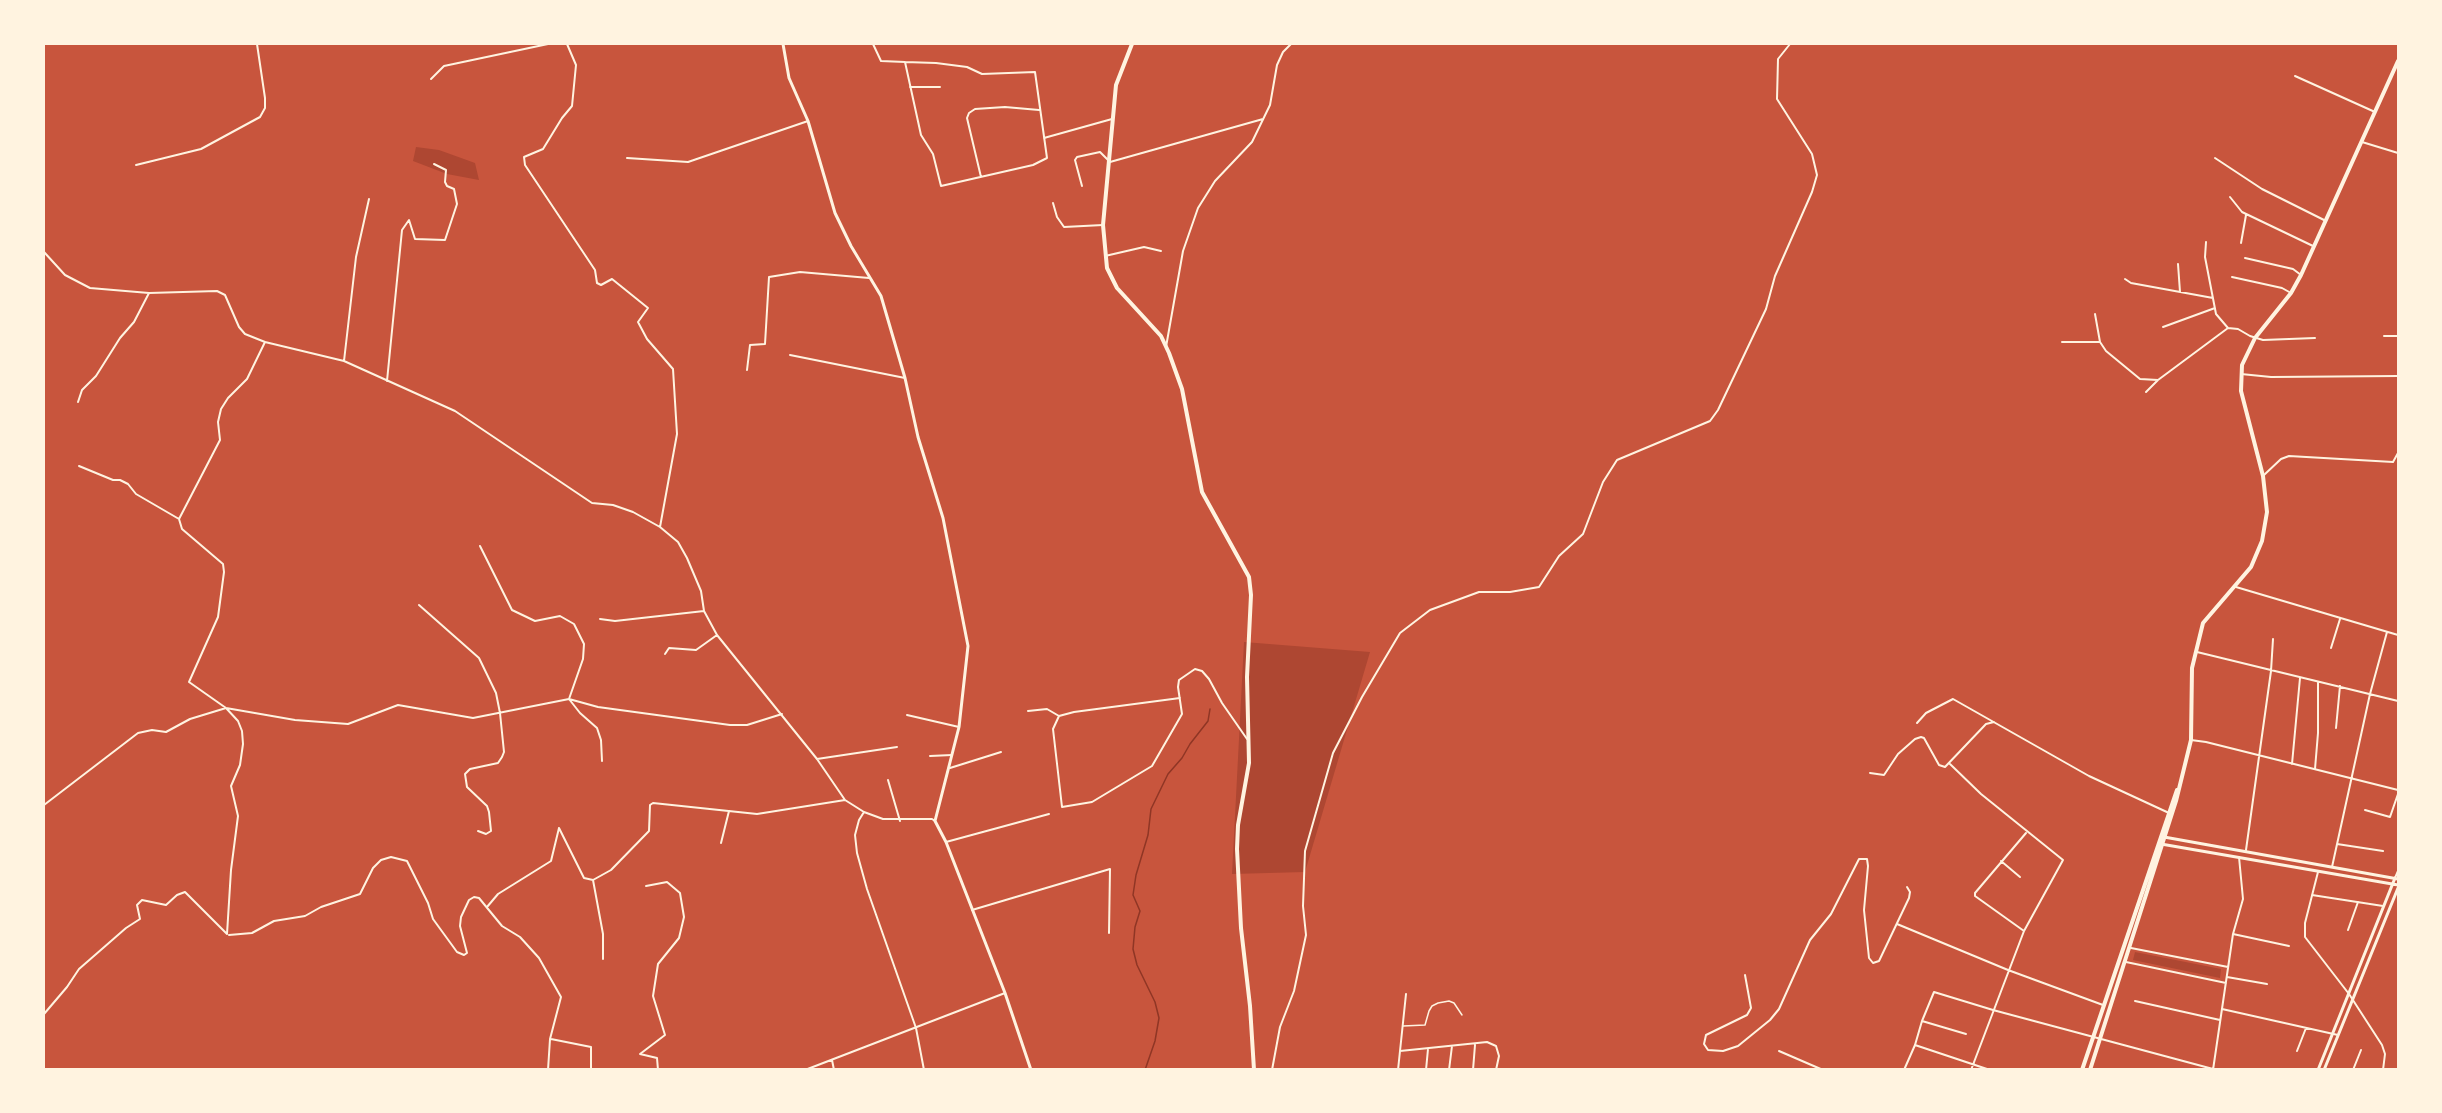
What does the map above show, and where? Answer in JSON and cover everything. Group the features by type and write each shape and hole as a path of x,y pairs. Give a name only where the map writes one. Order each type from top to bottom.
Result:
{"main road":[{"path":"1132,44 1116,85 1112,119 1103,225 1107,268 1117,288 1161,336 1182,389 1202,492 1249,577 1251,595 1247,677 1249,763 1238,825 1237,849 1241,928 1250,1006 1254,1070"},
{"path":"2090,1070 2125,962 2191,740 2192,668 2194,652 2203,624 2251,567 2262,541 2267,512 2264,476 2241,391 2242,365 2255,338 2291,293 2301,275 2398,61"},
{"path":"2082,1070 2161,844"}],"street":[{"path":"136,165 201,149 260,117 265,108 265,98 257,44"},
{"path":"431,79 444,66 548,44"},
{"path":"567,44 576,65 572,106 543,149 524,157 525,165 595,270 597,283 601,285 612,279 648,308 638,322 646,339 673,369 677,434 660,527"},
{"path":"783,44 789,78 808,121 835,213 881,296 918,437 944,518 968,646 959,727 935,821"},
{"path":"873,44 881,61 905,62 967,67 982,74 1035,72 1047,158 1033,165 941,186 933,154 921,135 905,62"},
{"path":"1166,347 1183,251 1197,208 1215,181 1252,142 1270,105 1277,65 1283,52 1291,44"},
{"path":"1272,1070 1280,1027 1293,991 1306,935 1303,906 1305,851 1333,753 1362,697 1400,633 1430,610 1479,592 1510,592 1539,587 1559,556 1583,534 1603,482 1617,460 1710,421 1718,410 1766,309 1775,276 1812,192 1817,175 1812,154 1777,99 1778,59 1790,44"},
{"path":"2295,76 2375,112"},
{"path":"910,87 940,87"},
{"path":"981,177 967,118 969,113 975,109 1005,107 1039,110"},
{"path":"1044,138 1112,119"},
{"path":"1082,186 1074,160 1077,157 1100,152 1110,162 1264,119"},
{"path":"627,158 688,162 808,121"},
{"path":"2362,142 2398,153"},
{"path":"2215,158 2262,189 2326,221"},
{"path":"387,381 402,230 409,220 415,239 445,240 458,204 454,189 444,182 446,170 434,165"},
{"path":"2230,197 2246,215 2315,247"},
{"path":"344,361 356,257 369,199"},
{"path":"1053,203 1057,217 1064,227 1103,225"},
{"path":"2241,243 2246,215"},
{"path":"2206,242 2205,257 2215,308 2221,321 2228,328 2238,329 2255,338 2314,338"},
{"path":"1105,256 1144,248 1161,251"},
{"path":"44,252 65,275 90,288 149,293 217,291 225,295 244,334 265,342 344,361 455,411 592,503 613,505 633,512 660,527 678,542 687,558 701,591 704,611 717,635 817,759 845,800 864,812 883,819 932,819 935,821 946,842 1005,993 1031,1070"},
{"path":"2245,258 2293,269 2301,275"},
{"path":"2178,264 2180,292"},
{"path":"747,370 750,345 765,344 769,277 800,272 869,278"},
{"path":"2232,277 2282,288 2291,293"},
{"path":"2125,279 2132,284 2213,298"},
{"path":"78,402 82,390 96,376 120,338 134,322 149,293"},
{"path":"2163,327 2215,308"},
{"path":"2095,314 2100,342 2106,351 2140,379 2158,380"},
{"path":"2146,392 2158,380 2228,328"},
{"path":"2385,336 2398,336"},
{"path":"179,519 220,440 218,422 221,409 247,379 265,342"},
{"path":"2062,342 2100,342"},
{"path":"790,356 904,378"},
{"path":"2241,374 2271,377 2398,376"},
{"path":"2264,476 2281,459 2289,456 2393,462 2398,453"},
{"path":"44,1014 79,969 126,928 140,919 137,905 142,900 166,905 177,895 185,892 227,934 231,870 238,816 231,786 240,765 243,744 238,721 226,708 189,682 218,617 223,564 182,529 179,519 136,494 128,484 79,466"},
{"path":"480,546 513,610 535,621 560,616 574,624 584,644 583,659 569,699"},
{"path":"2236,587 2283,599 2340,619 2398,635"},
{"path":"419,605 479,658 496,693 504,752 498,763 470,769 465,774 467,788 487,806 489,812 491,831 486,834 478,831"},
{"path":"600,619 615,621 704,611"},
{"path":"2331,648 2340,619"},
{"path":"2332,867 2370,694 2387,632"},
{"path":"665,654 669,648 696,650 717,635"},
{"path":"2246,852 2271,670 2273,639"},
{"path":"2194,652 2398,701"},
{"path":"1059,716 1053,729 1062,807 1092,802 1152,766 1182,714 1179,680 1195,669 1202,671 1209,679 1248,741"},
{"path":"2292,764 2300,678"},
{"path":"2315,770 2318,682"},
{"path":"2336,728 2340,686"},
{"path":"1028,711 1047,709 1059,716 1180,698"},
{"path":"44,805 138,733 152,730 166,732 190,719 226,708 295,720 348,724 398,705 474,718 569,699 598,707 730,725 747,725 782,714"},
{"path":"569,699 580,713 597,728 602,740 602,761"},
{"path":"1917,723 1926,714 1953,699 2089,776 2170,813"},
{"path":"907,715 959,727"},
{"path":"1870,773 1884,775 1898,754 1915,739 1921,737 1924,738 1939,765 1945,767 1986,724 1994,722"},
{"path":"2191,740 2260,755 2398,792 2390,817 2365,810"},
{"path":"817,759 897,747"},
{"path":"950,768 1001,752"},
{"path":"930,756 953,755"},
{"path":"1950,764 2027,832 2063,860 2024,931 1971,1070"},
{"path":"888,780 900,820"},
{"path":"487,907 498,894 551,861 559,828 584,878 593,880 611,870 649,831 650,805 653,803 757,814 845,800"},
{"path":"721,843 729,811"},
{"path":"864,812 859,820 855,836 857,853 867,889 916,1028 924,1070"},
{"path":"946,842 1049,814"},
{"path":"2024,931 1975,896 2001,861 2027,832"},
{"path":"2163,837 2397,878"},
{"path":"2161,844 2398,886 2324,1070"},
{"path":"2337,844 2383,851"},
{"path":"229,935 252,933 274,921 305,916 321,907 360,894 374,868 381,861 392,857 407,861 428,903 433,919 457,952 464,955 467,953 460,926 461,917 469,900 474,897 479,898 502,926 520,938 539,958 561,997 550,1039 548,1070"},
{"path":"1904,1070 1934,992 2213,1069 2233,934 2243,899 2239,857"},
{"path":"1745,975 1751,1008 1747,1015 1707,1035 1704,1044 1708,1050 1723,1051 1738,1046 1779,1010 1810,940 1831,914 1859,859 1867,859 1868,866 1864,910 1869,958 1873,963 1879,962 1909,898 1910,892 1907,887"},
{"path":"2001,861 2020,877"},
{"path":"972,910 1110,869 1109,933"},
{"path":"2319,871 2305,923 2305,937 2349,994 2382,1045 2385,1054 2383,1070"},
{"path":"2318,1070 2398,871"},
{"path":"593,880 603,934 603,959"},
{"path":"646,886 667,882 680,893 684,917 679,938 658,964 653,996 665,1033 640,1054 657,1058 658,1070"},
{"path":"2312,895 2385,906"},
{"path":"2348,930 2358,902"},
{"path":"1897,924 2008,970 2103,1005"},
{"path":"2233,934 2289,946"},
{"path":"2129,947 2228,968"},
{"path":"2119,960 2226,983"},
{"path":"2227,977 2267,984"},
{"path":"805,1070 1005,993"},
{"path":"1398,1070 1406,994"},
{"path":"2135,1001 2220,1020"},
{"path":"2222,1009 2338,1035"},
{"path":"1922,1021 1966,1034"},
{"path":"2297,1051 2306,1028"},
{"path":"550,1039 591,1047 591,1070"},
{"path":"1400,1051 1487,1041 1496,1046 1499,1056 1496,1070"},
{"path":"1473,1070 1475,1044"},
{"path":"1915,1045 1990,1070"},
{"path":"1449,1070 1452,1046"},
{"path":"1426,1070 1428,1049"},
{"path":"2353,1070 2361,1050"},
{"path":"1779,1051 1823,1070"},
{"path":"832,1060 834,1070"}],"lane":[{"path":"1403,1026 1425,1025 1432,1006 1438,1003 1449,1001 1454,1003 1462,1015"}],"shaded area":[{"path":"416,147 439,150 475,163 479,180 447,174 413,161"},
{"path":"1244,642 1370,652 1305,872 1232,874"},
{"path":"2135,952 2221,969 2220,978 2133,960"}],"waterway":[{"path":"1145,1070 1155,1041 1159,1018 1155,1002 1137,965 1133,949 1135,927 1140,911 1133,895 1136,875 1148,835 1151,809 1168,774 1208,721 1210,709"}]}
